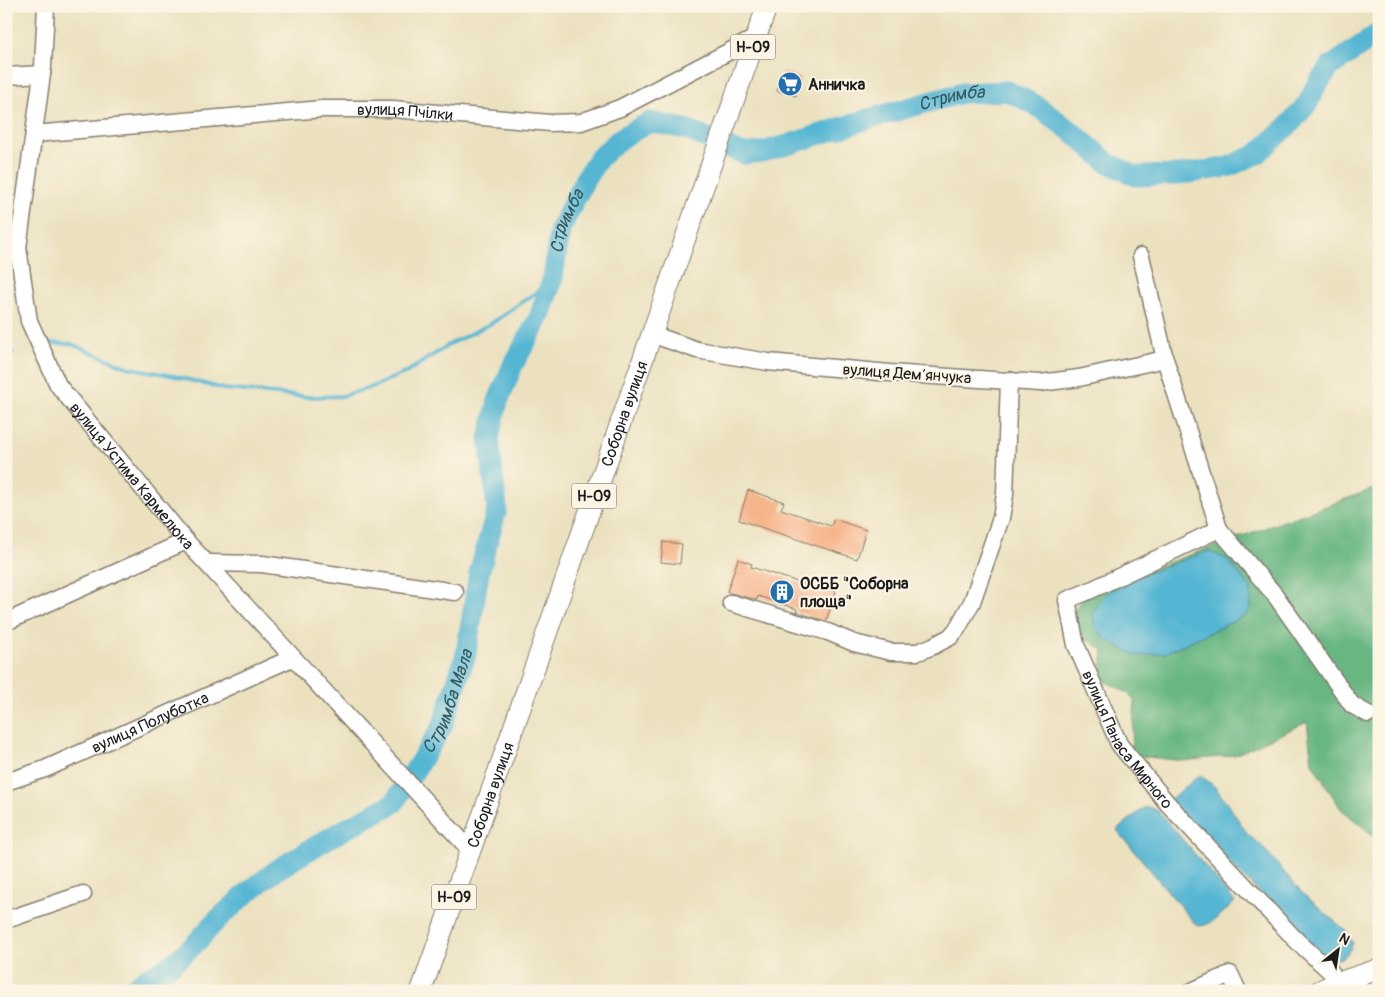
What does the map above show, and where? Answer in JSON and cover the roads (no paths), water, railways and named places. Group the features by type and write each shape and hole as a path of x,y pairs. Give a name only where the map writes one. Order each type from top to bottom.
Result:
{"main road":[{"name":"Соборна вулиця","path":"420,991 471,851 767,6"},
{"path":"1328,987 1379,969"}],"street":[{"name":"вулиця Устима Кармелюка","path":"46,6 42,74 18,248 29,321 58,385 186,541 471,851"},
{"name":"вулиця Пчілки","path":"34,134 322,109 393,109 550,123 581,122 620,108 756,37"},
{"path":"6,76 42,74"},
{"path":"1142,256 1164,359 1219,529 1275,595 1352,705 1368,714"},
{"name":"вулиця Демʼянчука","path":"651,334 697,350 768,362 890,373 1040,383 1079,378 1164,359"},
{"path":"731,603 828,632 854,643 891,652 918,652 950,637 957,629 972,602 1001,518 1005,495 1009,380"},
{"name":"вулиця Панаса Мирного","path":"1219,529 1067,600 1076,645 1119,744 1168,804 1296,940 1331,972 1328,987"},
{"path":"6,622 186,541"},
{"path":"208,563 262,564 455,592"},
{"name":"вулиця Полуботка","path":"6,782 45,769 292,658"},
{"path":"6,920 84,894"},
{"path":"1194,990 1220,985 1230,974 1238,991"}],"water":[{"path":"1208,551 1227,559 1251,588 1251,606 1247,615 1165,653 1137,656 1106,640 1095,628 1093,613 1104,595 1129,580"},
{"path":"1200,775 1215,787 1248,835 1260,844 1303,894 1345,930 1353,943 1345,956 1333,959 1322,956 1168,801"},
{"path":"1147,807 1157,810 1162,815 1235,902 1206,925 1196,925 1117,830"}],"waterway":[{"name":"Стримба","path":"130,991 140,982 171,965 248,892 278,869 329,838 394,803 442,727 466,654 479,573 497,509 489,439 498,401 513,365 539,318 553,278 560,229 585,179 600,157 621,138 650,122 686,129 743,154 762,152 868,119 962,93 1007,91 1034,104 1071,131 1108,163 1136,176 1177,175 1228,167 1257,154 1288,126 1308,103 1316,86 1330,67 1379,33"},
{"path":"48,343 71,344 127,367 174,376 224,389 308,397 343,396 372,387 407,372 450,344 492,323 534,294 553,278"},
{"name":"Стримба","path":"6,356 13,353"}],"place":[{"name":"Анничка","path":"790,84"},
{"name":"ОСББ \"Соборна площа\"","path":"782,592"}],"water label":[{"name":"Стримба Мала","path":"445,699"}]}
